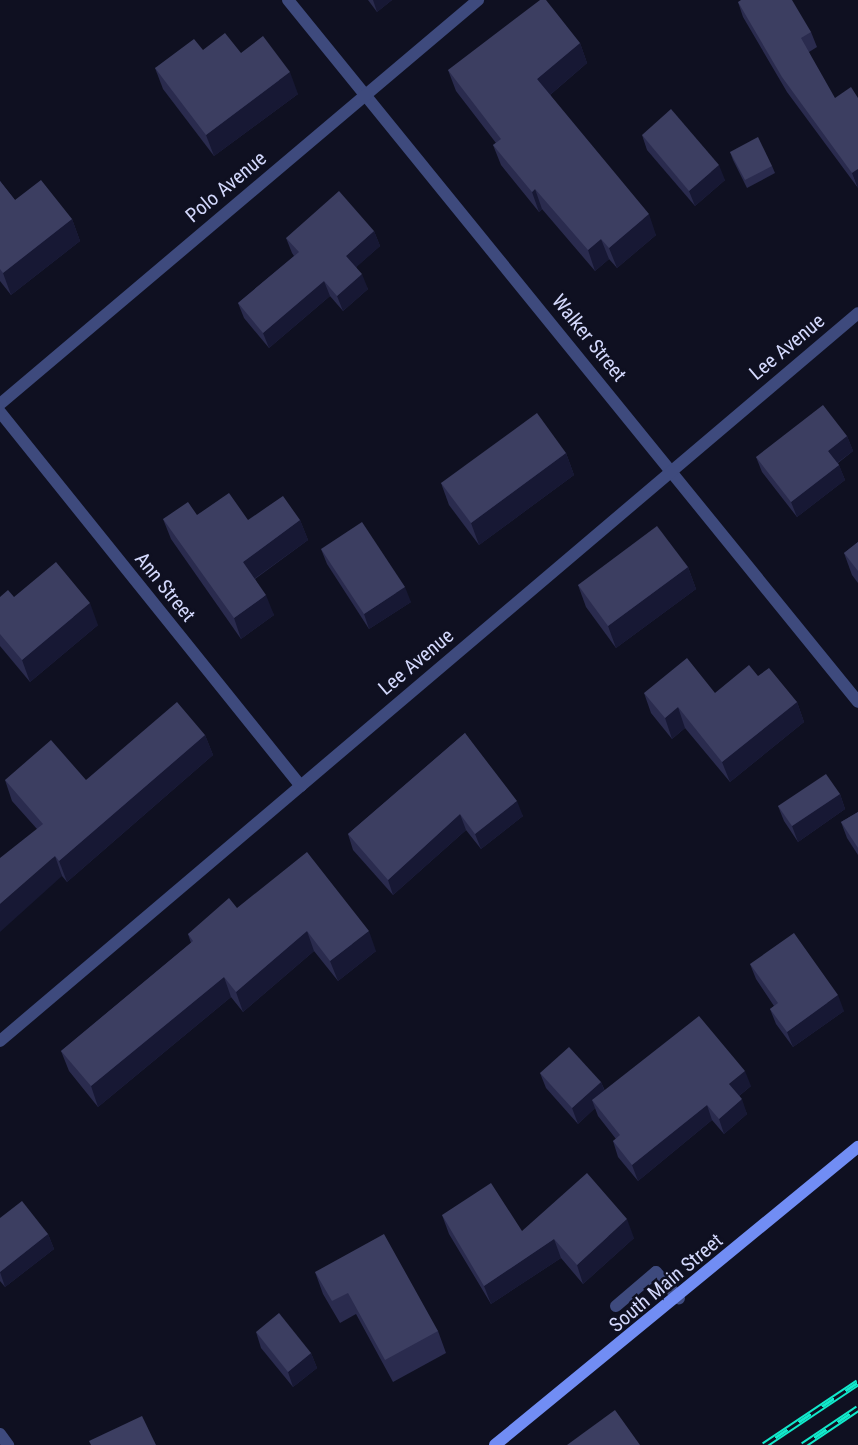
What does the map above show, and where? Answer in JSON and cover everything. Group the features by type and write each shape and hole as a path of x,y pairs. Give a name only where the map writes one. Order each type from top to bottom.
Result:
{"main road":[{"name":"South Main Street","path":"495,1445 679,1298 858,1147"}],"street":[{"name":"Walker Street","path":"288,0 858,702"},
{"name":"Polo Avenue","path":"0,404 478,0"},
{"name":"Lee Avenue","path":"0,1041 858,313"},
{"name":"Ann Street","path":"0,412 301,786"},
{"path":"616,1306 656,1272 679,1298"},
{"path":"0,1434 8,1445"}],"building":[{"path":"540,0 546,0 580,43 537,79 649,214 609,248 601,239 588,250 535,189 532,192 493,145 501,139 448,70"},
{"path":"741,0 792,0 811,32 801,38 835,98 851,87 858,98 858,169 852,173 782,77 738,2"},
{"path":"225,33 241,53 263,36 290,72 206,135 155,68 194,39 203,50"},
{"path":"671,109 719,165 689,191 642,135"},
{"path":"758,137 772,166 745,180 730,152"},
{"path":"41,180 72,219 3,273 0,269 0,181 15,200"},
{"path":"339,191 374,231 346,256 362,274 337,296 324,281 263,333 238,303 299,252 286,238"},
{"path":"823,405 847,436 828,451 839,465 791,502 756,457"},
{"path":"537,413 566,453 471,523 441,483"},
{"path":"229,493 248,520 283,496 300,520 243,562 266,595 234,618 163,519 188,502 197,515"},
{"path":"362,522 405,587 364,614 321,549"},
{"path":"657,526 688,567 608,626 578,585"},
{"path":"858,542 858,571 844,553"},
{"path":"56,562 90,603 22,660 0,634 0,597 8,590 14,597"},
{"path":"687,658 715,693 749,665 758,676 769,668 797,702 722,762 678,707 665,718 644,693"},
{"path":"177,702 205,735 59,861 55,856 0,904 0,858 43,824 5,780 51,740 86,780"},
{"path":"465,733 517,801 475,834 460,814 388,880 348,834"},
{"path":"826,774 840,794 792,826 778,806"},
{"path":"858,812 858,848 841,822"},
{"path":"307,852 369,931 330,961 307,931 236,992 224,977 91,1086 61,1051 193,941 188,934 229,898 237,908"},
{"path":"794,933 838,995 787,1032 770,1009 778,1003 750,964"},
{"path":"699,1016 745,1071 729,1084 742,1099 719,1119 707,1105 632,1165 613,1141 620,1135 592,1100"},
{"path":"569,1047 601,1082 572,1108 540,1073"},
{"path":"587,1173 627,1219 577,1265 554,1239 484,1286 442,1215 491,1183 522,1231"},
{"path":"22,1201 48,1234 0,1272 0,1218"},
{"path":"384,1234 438,1331 385,1360 348,1293 332,1301 315,1272"},
{"path":"279,1313 311,1353 288,1372 256,1332"},
{"path":"615,1410 640,1445 567,1445"},
{"path":"142,1416 156,1445 91,1445 89,1441"}],"railway":[{"path":"764,1445 858,1382"},
{"path":"803,1445 858,1408"}]}
